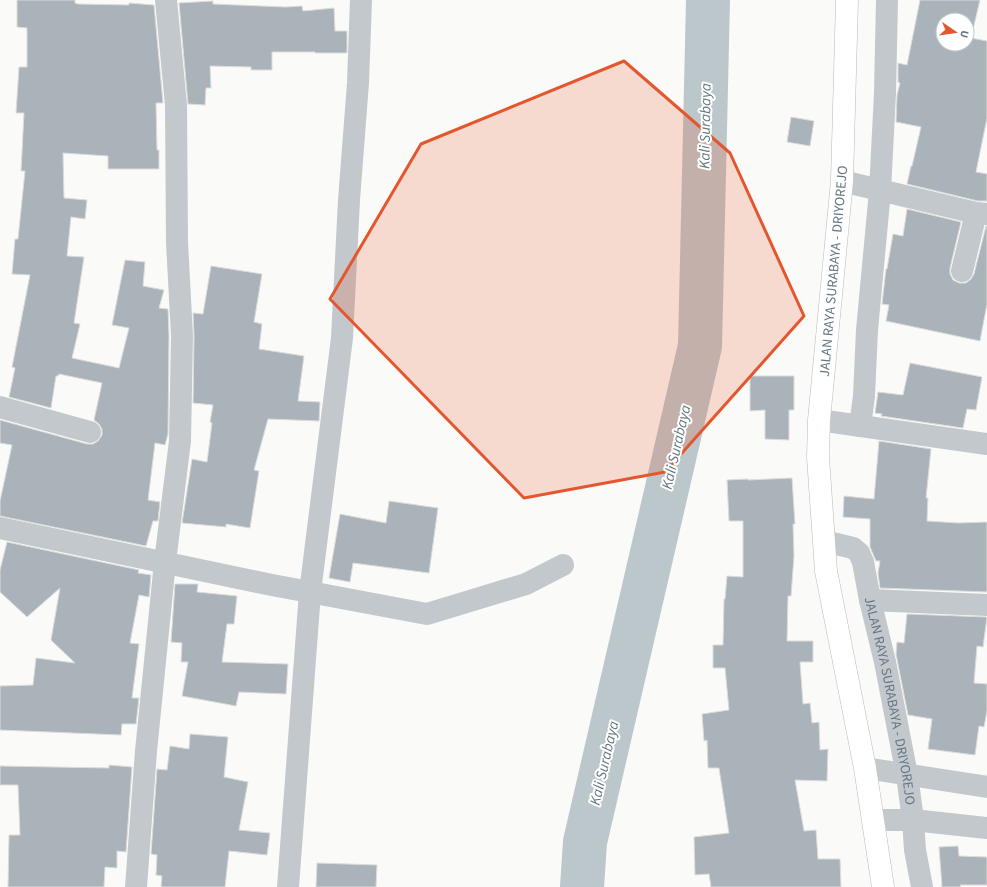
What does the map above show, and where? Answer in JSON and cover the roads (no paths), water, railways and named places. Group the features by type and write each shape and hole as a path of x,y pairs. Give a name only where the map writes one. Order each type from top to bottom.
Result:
{"main road":[{"name":"JALAN RAYA SURABAYA - DRIYOREJO","path":"847,0 842,181 819,420 818,457 826,571 865,768 883,887"}],"street":[{"path":"136,887 146,751 165,562 180,441 182,336 178,242 176,105 166,0"},
{"path":"288,887 310,592 342,338 349,200 358,83 361,0"},
{"path":"860,426 864,396 880,191 886,93 887,0"},
{"path":"842,181 981,214 962,271"},
{"path":"0,407 90,432"},
{"path":"819,420 987,444"},
{"path":"0,528 310,592 427,614 526,584 562,565"},
{"name":"JALAN RAYA SURABAYA - DRIYOREJO","path":"824,541 853,548 859,553 863,562 870,600 885,662 907,775 914,820 915,850 922,887"},
{"path":"870,600 987,605"},
{"path":"865,768 987,787"},
{"path":"873,820 914,820 987,828"}],"waterway":[{"name":"Kali Surabaya","path":"582,887 585,842 700,346 708,0"}]}
